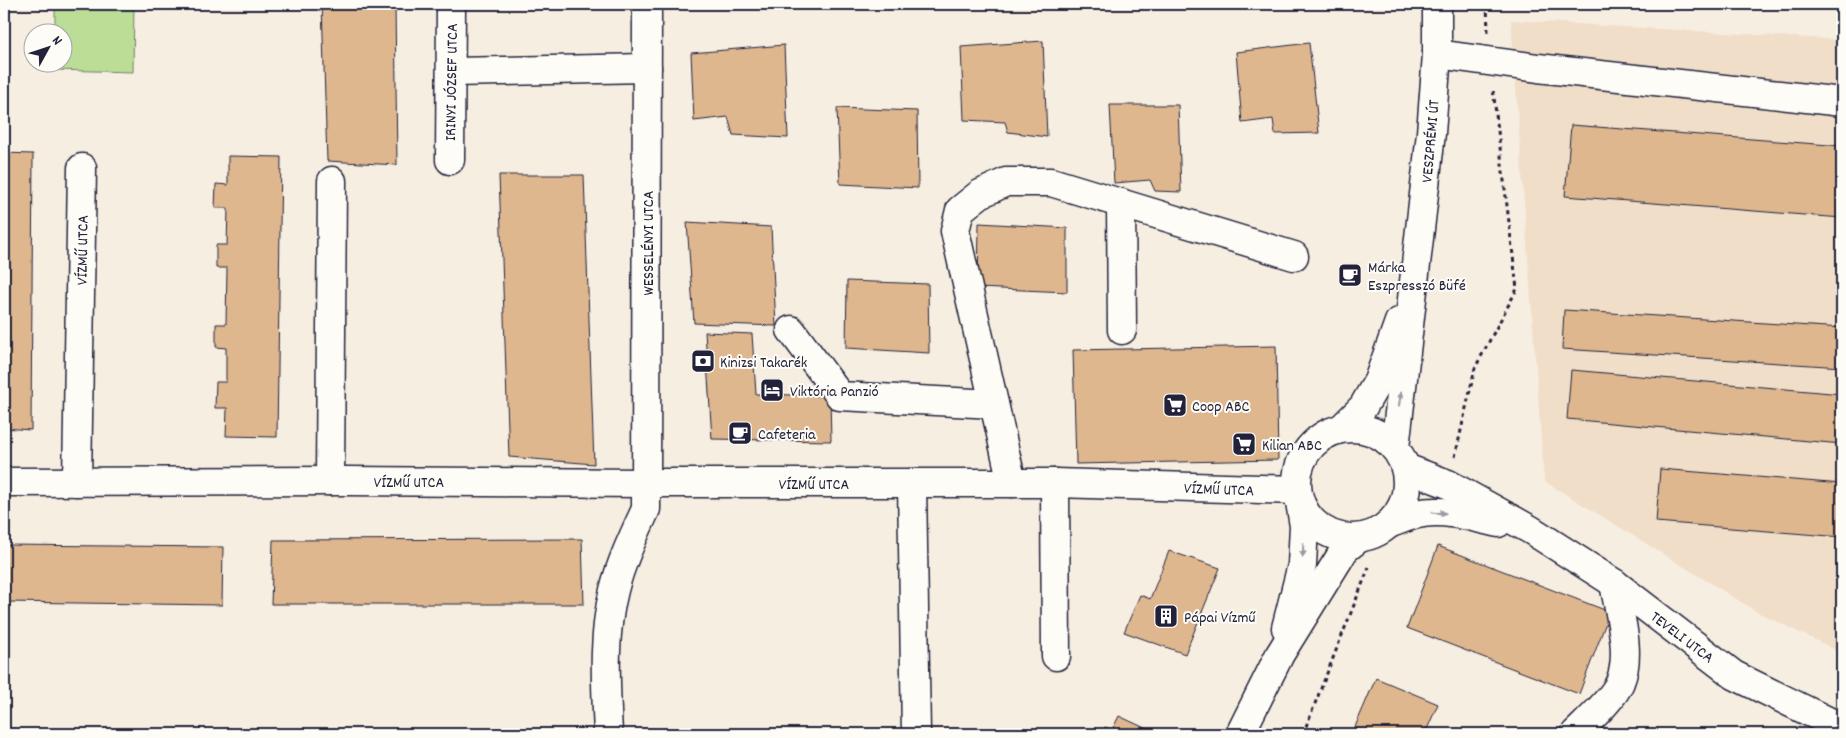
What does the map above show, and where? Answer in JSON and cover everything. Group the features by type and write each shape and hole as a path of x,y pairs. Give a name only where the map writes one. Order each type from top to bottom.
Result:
{"street":[{"name":"IRINYI JÓZSEF UTCA","path":"450,160 451,4"},
{"name":"WESSELÉNYI UTCA","path":"608,734 605,650 608,619 614,590 623,562 646,509 647,4"},
{"name":"VESZPRÉMI ÚT","path":"1400,458 1415,278 1431,133 1437,54 1437,4"},
{"path":"1437,54 1490,62 1842,102"},
{"path":"452,72 647,68"},
{"name":"VÍZMŰ UTCA","path":"77,482 82,168"},
{"path":"330,481 332,182"},
{"path":"1012,483 955,231 960,210 980,194 1006,182 1051,182 1294,256"},
{"path":"1121,203 1122,330"},
{"name":"VESZPRÉMI ÚT","path":"1342,428 1363,407 1378,381 1415,278"},
{"path":"791,330 840,396 994,404"},
{"path":"1280,654 1302,565 1304,526 1298,496 1296,478 1304,455 1320,438 1342,428 1352,427 1371,431 1388,441 1400,458 1408,479 1404,503 1399,514 1391,523 1376,533 1359,538 1334,536 1322,530 1312,522 1298,496"},
{"name":"TEVELI UTCA","path":"1400,458 1531,530 1614,584 1734,675 1842,728"},
{"name":"VÍZMŰ UTCA","path":"4,482 1055,483 1298,496"},
{"path":"1055,483 1056,656"},
{"path":"912,484 916,734"},
{"name":"TEVELI UTCA","path":"1391,523 1419,514 1459,514 1531,530"},
{"path":"1240,734 1280,654 1344,549 1359,538"},
{"path":"1575,734 1601,708 1620,683 1626,655 1614,584"}],"path":[{"path":"1448,484 1475,368 1517,289 1490,62 1487,4"},
{"path":"1303,734 1370,566"}],"shaded area":[{"path":"1511,20 1842,40 1842,653 1759,613 1544,481"}],"green space":[{"path":"55,4 134,4 133,72 72,70 72,22 55,22"}],"building":[{"path":"322,4 395,4 397,165 327,161"},
{"path":"539,4 598,4 539,9"},
{"path":"1723,4 1771,4 1771,5 1723,7"},
{"path":"1043,41 1047,137 1008,132 1005,122 964,120 961,47"},
{"path":"1309,43 1319,133 1275,134 1273,119 1242,123 1236,52"},
{"path":"784,45 788,138 733,135 728,117 694,121 691,53"},
{"path":"1110,105 1178,105 1181,192 1155,191 1150,180 1114,183"},
{"path":"837,108 917,111 918,188 840,184"},
{"path":"1571,125 1842,146 1842,218 1565,196"},
{"path":"4,153 33,154 31,430 4,428"},
{"path":"228,156 281,157 277,437 226,436 227,408 215,408 216,382 226,382 226,348 216,347 216,324 226,324 227,268 216,268 216,245 227,245 228,208 215,208 216,184 228,185"},
{"path":"499,175 584,175 594,464 509,457"},
{"path":"687,222 771,227 776,326 694,323"},
{"path":"979,223 1067,228 1067,292 978,288"},
{"path":"847,281 928,284 929,353 846,348"},
{"path":"1564,310 1842,328 1842,367 1562,349"},
{"path":"705,332 752,334 756,394 830,396 831,441 712,439"},
{"name":"Coop ABC","path":"1276,346 1278,460 1076,464 1073,350"},
{"path":"1571,370 1842,394 1842,444 1567,419"},
{"path":"1660,469 1842,484 1842,537 1656,522"},
{"path":"582,539 584,604 271,604 273,540"},
{"path":"4,545 223,547 222,605 4,602"},
{"path":"1438,546 1610,612 1579,694 1407,628"},
{"name":"Pápai Vízmű","path":"1169,551 1220,568 1185,654 1124,632 1140,595 1150,599"},
{"path":"1376,678 1438,704 1425,734 1352,734"},
{"path":"1119,716 1147,729 1145,734 1101,734 1105,727 1112,730"}],"place":[{"name":"Márka Eszpresszó Büfé","path":"1350,275"},
{"name":"Kinizsi Takarék","path":"703,361"},
{"name":"Viktória Panzió","path":"772,390"},
{"name":"Coop ABC","path":"1175,405"},
{"name":"Cafeteria","path":"740,433"},
{"name":"Kilian ABC","path":"1244,444"},
{"name":"Pápai Vízmű","path":"1166,616"}]}
